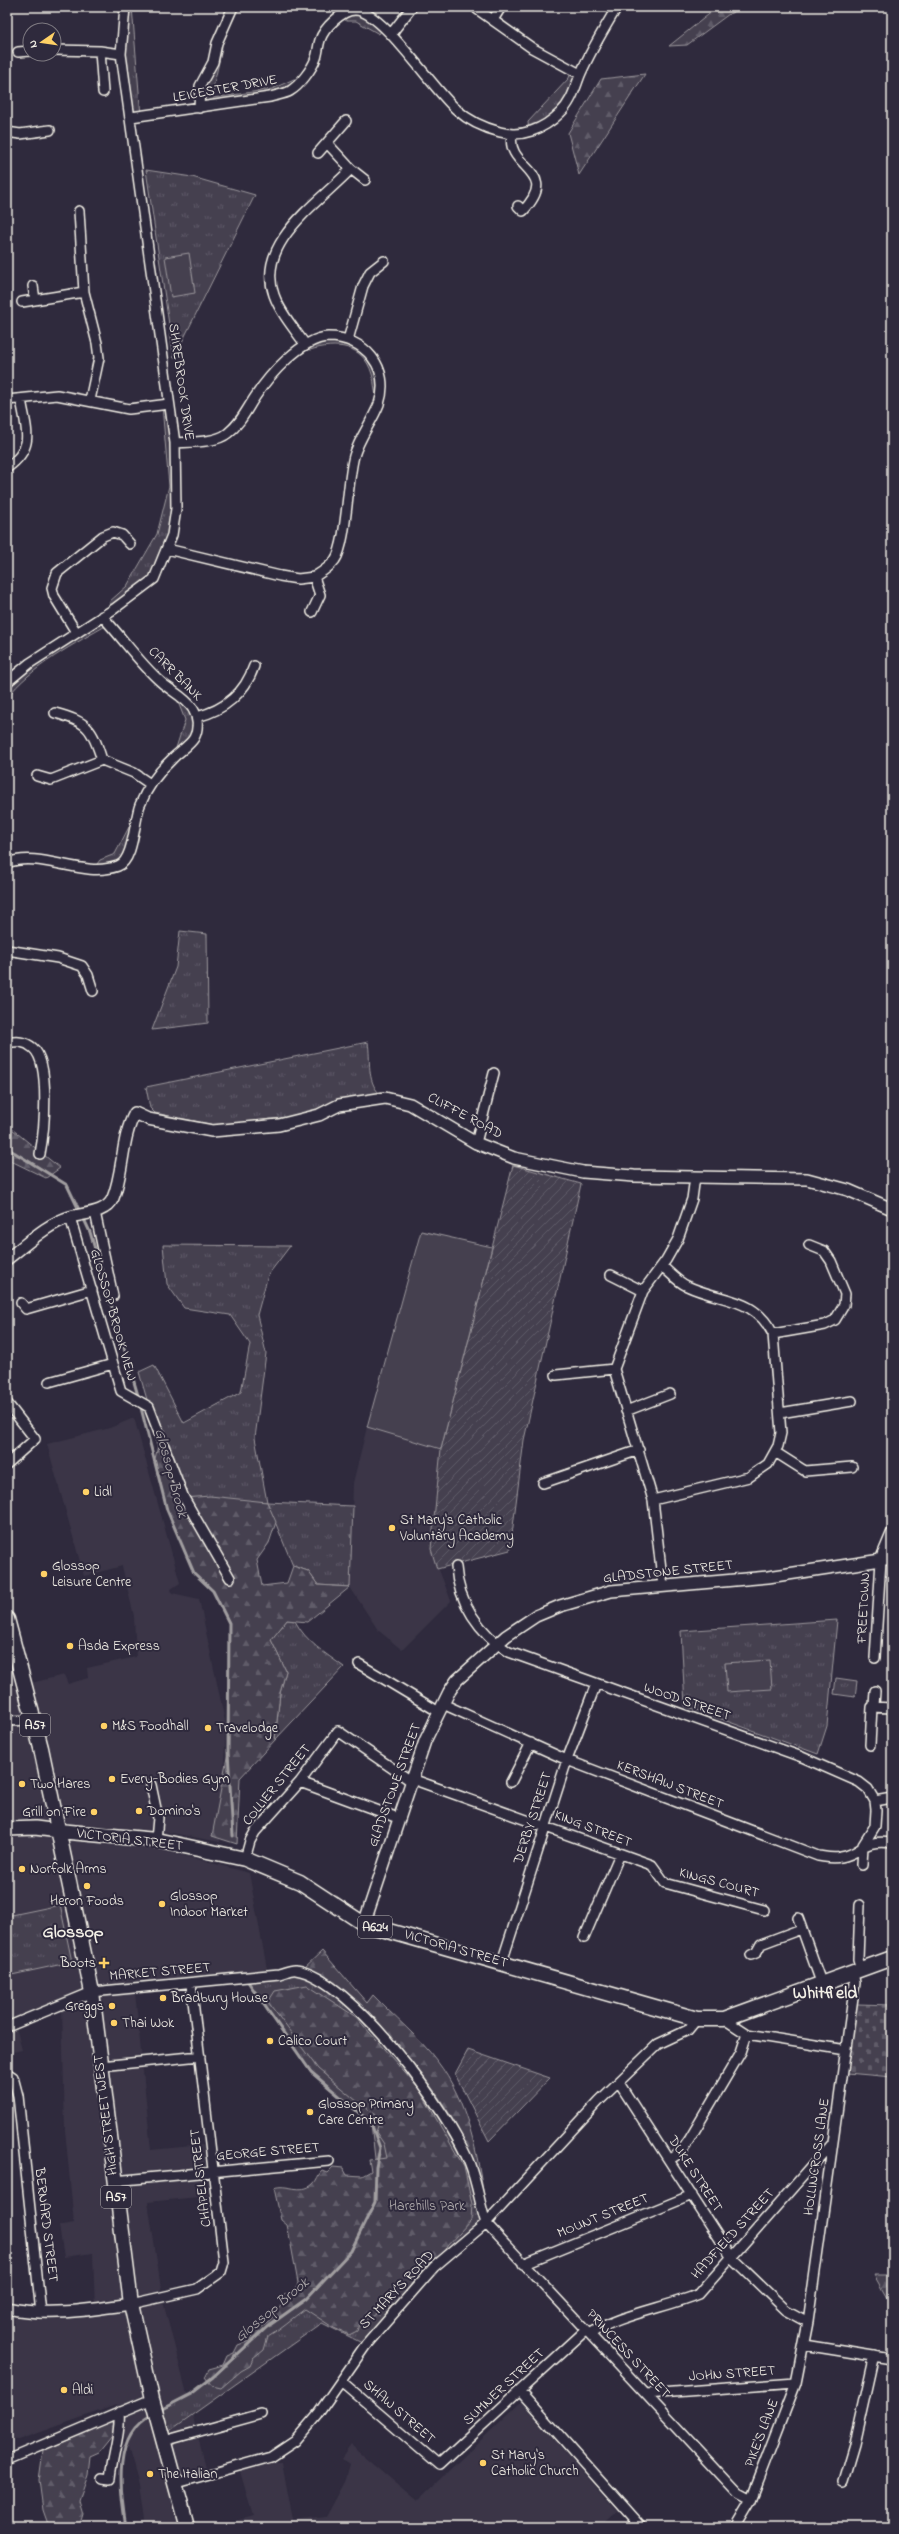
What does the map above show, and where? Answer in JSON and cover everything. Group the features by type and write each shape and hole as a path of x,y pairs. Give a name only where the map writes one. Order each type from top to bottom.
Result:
{"main road":[{"name":"A57","path":"7,1619 34,1720 59,1831"},
{"path":"7,1829 35,1828 59,1831"},
{"name":"VICTORIA STREET","path":"59,1831 156,1840 245,1860 300,1882 364,1924 502,1962 697,2019"},
{"name":"HIGH STREET WEST","path":"59,1831 92,1992 114,2181 131,2304 152,2399"},
{"name":"A624","path":"697,2019 724,2019 822,1985 892,1958"},
{"name":"A57","path":"152,2399 177,2483 187,2527"}],"street":[{"name":"SHIREBROOK DRIVE","path":"9,677 102,616 154,579 167,549 176,509 175,443 131,117 121,54 125,7"},
{"path":"199,108 200,86 213,62 217,43 234,7"},
{"path":"391,34 412,7"},
{"path":"493,20 501,7"},
{"path":"518,206 523,211 532,202 537,192 537,184 533,173 515,156 510,142 512,135 546,126 562,112 573,95 580,74 617,7"},
{"path":"477,8 532,48 580,74"},
{"name":"LEICESTER DRIVE","path":"131,117 270,97 290,91 302,80 316,58 320,40 327,29 349,9 363,11 373,17 391,34 457,111 480,124 512,135"},
{"path":"62,50 100,51 121,54"},
{"path":"100,51 103,92"},
{"path":"18,52 22,52"},
{"path":"318,153 346,121"},
{"path":"7,132 20,134 50,130"},
{"path":"326,143 351,169 366,180"},
{"path":"305,344 274,295 270,278 272,265 276,251 295,223 312,204 333,188 351,169"},
{"path":"79,211 84,292 99,358 90,400"},
{"path":"348,340 363,286 370,272 384,261"},
{"path":"33,286 35,300"},
{"path":"22,302 84,292"},
{"path":"167,549 298,579 314,577 328,568 339,551 354,454 379,404 382,388 379,368 373,357 366,349 348,340 327,337 305,344 267,380 244,415 228,434 214,438 175,443"},
{"path":"7,400 57,395 90,400 129,409 169,404"},
{"path":"7,468 25,452 28,441 21,399"},
{"path":"76,632 54,596 52,588 57,573 103,536 113,532 122,535 130,544"},
{"path":"312,612 320,595 314,577"},
{"name":"CARR BANK","path":"7,863 14,860 36,861 104,869 119,865 128,855 139,807 150,784 160,770 194,738 197,728 197,717 192,708 160,682 102,616"},
{"path":"197,717 213,712 230,703 249,679 254,666"},
{"path":"55,713 72,717 86,726 94,734 102,760"},
{"path":"37,776 51,780 102,760 134,773 150,784"},
{"path":"7,950 68,961 82,966 88,975 93,991"},
{"path":"7,1043 24,1042 35,1049 38,1056 46,1104 46,1122 40,1154"},
{"path":"476,1143 494,1073"},
{"name":"CLIFFE ROAD","path":"94,1212 112,1199 129,1124 135,1113 148,1119 212,1131 279,1125 319,1114 339,1105 385,1098 410,1104 476,1143 514,1158 583,1172 695,1177 807,1179 848,1190 892,1209"},
{"path":"663,1586 653,1500 614,1368 643,1291 662,1266 683,1227 692,1199 695,1177"},
{"path":"7,1259 39,1233 74,1217 94,1212 113,1296"},
{"name":"GLOSSOP BROOK VIEW","path":"74,1217 92,1290 121,1392 149,1407 184,1498 230,1578"},
{"path":"774,1334 825,1325 835,1320 844,1305 845,1294 831,1261 824,1251 809,1245"},
{"path":"653,1500 749,1477 768,1464 775,1452 782,1433 774,1334 766,1320 752,1307 685,1285 662,1266"},
{"path":"611,1275 643,1291"},
{"path":"21,1303 26,1309 92,1290"},
{"path":"50,1382 113,1364"},
{"path":"556,1374 614,1368"},
{"path":"626,1411 670,1394"},
{"path":"780,1413 852,1401"},
{"path":"7,1403 36,1439 7,1464"},
{"path":"543,1483 639,1450"},
{"path":"775,1452 805,1471 852,1467"},
{"path":"892,1534 881,1560 892,1560"},
{"name":"GLADSTONE STREET","path":"364,1924 398,1818 425,1741 457,1680 495,1643 536,1616 576,1600 611,1591 768,1577 881,1560"},
{"name":"FREETOWN","path":"876,1658 881,1560"},
{"name":"WOOD STREET","path":"456,1567 461,1595 473,1617 495,1643 509,1652 802,1757 859,1782 868,1789 875,1801"},
{"name":"KERSHAW STREET","path":"359,1664 441,1708 531,1743 566,1760 818,1856 842,1857 863,1845 877,1841 892,1843"},
{"name":"DERBY STREET","path":"502,1962 566,1760 596,1684"},
{"path":"870,1745 872,1708 874,1706 875,1691"},
{"path":"874,1706 892,1708"},
{"path":"7,1721 34,1720"},
{"name":"KING STREET","path":"338,1731 411,1780 652,1865"},
{"name":"COLLIER STREET","path":"245,1860 250,1841 255,1832 300,1782 338,1731"},
{"path":"511,1782 531,1743"},
{"path":"300,1782 398,1818"},
{"path":"151,1785 158,1818 156,1840"},
{"path":"862,1865 863,1845 875,1826 875,1801 892,1798"},
{"path":"584,1938 620,1854"},
{"name":"KINGS COURT","path":"652,1865 665,1884 764,1910"},
{"path":"857,1971 860,1905"},
{"path":"798,1918 822,1985"},
{"path":"751,1955 756,1953 761,1944 801,1929"},
{"name":"MARKET STREET","path":"7,2027 92,1992 230,1980 279,1974 295,1970 312,1975 363,2013 424,2086 450,2126 470,2165 486,2224"},
{"name":"HOLLINCROSS LANE","path":"804,2345 857,1971"},
{"name":"CHAPEL STREET","path":"131,2304 197,2289 221,2272 224,2262 191,1984"},
{"name":"ST MARY'S ROAD","path":"177,2483 257,2462 282,2452 295,2441 313,2420 366,2345 434,2267 486,2224 599,2101 658,2044 688,2030 697,2019"},
{"path":"724,2019 747,2034 846,2050"},
{"path":"669,2160 680,2153 689,2140 741,2052 747,2034"},
{"path":"101,2066 200,2056"},
{"name":"BERNARD STREET","path":"7,2074 13,2077 18,2096 41,2313"},
{"name":"DUKE STREET","path":"619,2083 732,2258 786,2310 808,2322"},
{"name":"HADFIELD STREET","path":"588,2332 605,2324 673,2304 699,2294 833,2142"},
{"name":"GEORGE STREET","path":"114,2181 329,2161"},
{"name":"MOUNT STREET","path":"524,2264 692,2195"},
{"name":"PRINCESS STREET","path":"486,2224 738,2493 751,2500"},
{"path":"7,2308 41,2313 131,2304"},
{"name":"SUMNER STREET","path":"439,2465 588,2332"},
{"path":"804,2345 892,2359"},
{"name":"PIKE'S LANE","path":"735,2527 751,2500 796,2383 804,2345"},
{"path":"843,2481 854,2444 873,2359 875,2356"},
{"name":"SHAW STREET","path":"341,2381 439,2465"},
{"name":"JOHN STREET","path":"646,2394 796,2383"},
{"path":"520,2392 641,2527"},
{"path":"7,2460 152,2399"},
{"path":"102,2478 110,2479 112,2460 121,2426 119,2412"},
{"path":"164,2441 261,2414"}],"shaded area":[{"path":"134,1418 180,1583 171,1589 172,1593 199,1599 226,1726 220,1842 166,1832 163,1850 249,1873 267,1969 134,1983 151,2150 203,2145 206,2172 208,2196 148,2202 163,2302 206,2467 173,2481 185,2527 145,2527 139,2485 116,2405 19,2440 7,2439 7,2359 13,2334 15,2310 95,2309 93,2253 64,2257 59,2226 74,2223 65,2130 62,2005 15,2023 22,2050 7,2053 7,1689 64,1675 68,1684 88,1678 87,1668 136,1657 134,1616 122,1566 84,1576 47,1444 110,1428"},
{"name":"St Mary's Catholic Voluntary Academy","path":"367,1427 441,1449 431,1549 451,1601 402,1650 378,1630 350,1587 353,1483"},
{"path":"521,2402 617,2511 599,2527 232,2527 231,2522 253,2516 240,2471 275,2462 282,2462 293,2521 326,2517 345,2482 350,2464 341,2459 351,2445 417,2501"}],"green space":[{"path":"118,7 132,7 141,116 131,117 121,54 124,17"},
{"path":"718,7 744,7 729,14 687,45 669,46"},
{"path":"350,11 383,27 379,34 356,21 347,21 340,17"},
{"path":"217,43 222,49 214,84 213,98 272,89 294,79 302,80 290,91 199,108 200,86"},
{"path":"572,68 580,74 561,113 529,132 528,122 569,78"},
{"path":"645,74 579,175 568,133 601,79"},
{"path":"146,170 192,177 255,195 174,358"},
{"path":"189,253 195,293 171,297 165,257"},
{"path":"314,340 348,340 379,368 379,404 372,374 368,364 362,356 355,351 339,346 329,346 310,350 302,346"},
{"path":"169,404 176,509 154,579 114,609 109,602 127,586 157,534 169,486 162,406"},
{"path":"102,616 109,624 54,656 28,676 7,698 7,682"},
{"path":"183,699 192,708 197,728 180,751 176,748 185,720 178,702"},
{"path":"135,825 119,865 94,868 100,860 115,854 129,827"},
{"path":"180,931 207,934 208,1023 152,1030 176,967"},
{"path":"368,1042 371,1077 380,1094 340,1099 317,1110 291,1117 214,1125 155,1113 150,1108 146,1087"},
{"path":"7,1125 60,1168 46,1178 7,1159"},
{"path":"513,1165 581,1184 524,1440 510,1550 437,1569 431,1549 441,1449"},
{"path":"421,1231 492,1247 441,1449 367,1427"},
{"path":"163,1245 290,1246 268,1275 257,1315 266,1353 255,1438 267,1502 184,1498 159,1441 139,1372 154,1365 184,1423 241,1392 250,1344 230,1315 184,1308 167,1284"},
{"path":"159,1441 184,1498 210,1496 267,1502 276,1522 269,1543 257,1560 262,1586 287,1583 293,1566 308,1571 318,1585 350,1587 307,1622 287,1620 271,1640 286,1671 280,1693 275,1740 240,1778 237,1844 212,1836 228,1752 229,1623 213,1591 194,1573 167,1510 155,1459"},
{"path":"267,1502 353,1506 350,1587 318,1585 308,1571 293,1566"},
{"path":"287,1620 295,1621 310,1641 344,1667 275,1740 280,1693 286,1671 271,1640"},
{"path":"837,1620 827,1726 818,1754 685,1706 681,1631"},
{"path":"770,1660 772,1689 727,1692 725,1663"},
{"path":"836,1678 857,1681 855,1697 834,1694"},
{"path":"60,1905 72,1962 7,1976 7,1916"},
{"path":"322,1951 367,2003 373,1995 414,2035 430,2052 448,2077 457,2093 470,2129 479,2167 485,2204 473,2165 457,2127 430,2085 390,2036 367,2013 345,1993 323,1977 304,1968"},
{"name":"Harehills Park","path":"295,1970 328,1986 394,2049 459,2145 486,2223 434,2267 366,2345 322,2323 168,2432 162,2410 191,2394 213,2377 291,2309 376,2167 371,2123 310,2072 245,1977"},
{"name":"Harehills Park","path":"307,1985 356,2017 419,2089 464,2167 472,2204 471,2220 447,2246 445,2254 437,2261 431,2262 423,2267 421,2275 411,2284 411,2289 396,2305 391,2303 380,2305 376,2315 359,2324 357,2331 349,2335 334,2328 305,2309 268,2336 264,2350 253,2359 250,2366 241,2371 221,2388 212,2386 205,2377 209,2369 223,2365 227,2356 234,2353 238,2345 249,2341 254,2333 271,2320 282,2304 284,2295 295,2293 298,2283 289,2234 287,2225 281,2220 274,2188 283,2187 304,2189 314,2183 322,2171 327,2173 333,2167 343,2168 347,2175 362,2176 371,2171 369,2160 387,2158 384,2144 376,2132 379,2123 374,2112 368,2110 365,2103 358,2102 318,2069 268,2002 275,1991"},
{"path":"857,2004 892,2005 892,2077 847,2073"},
{"path":"468,2050 550,2078 489,2141 455,2074"},
{"path":"874,2275 892,2275 892,2307"},
{"path":"104,2421 113,2422 116,2431 99,2452 90,2456 88,2474 79,2500 83,2514 79,2527 49,2527 43,2510 39,2480 43,2451 94,2429"}],"waterway":[{"name":"Glossop Brook","path":"7,1148 67,1185 80,1212"},
{"name":"Glossop Brook","path":"83,1217 90,1232 139,1399"},
{"name":"Glossop Brook","path":"140,1404 167,1510 194,1573 213,1591 229,1623 228,1752 233,1836"},
{"name":"Glossop Brook","path":"158,2411 191,2394 213,2377 267,2327 306,2299 351,2251 375,2202 376,2167 380,2148 371,2123 311,2072 246,1979"},
{"name":"Glossop Brook","path":"126,2527 121,2481 125,2449 130,2435 139,2424 152,2415"}],"place":[{"name":"Lidl","path":"86,1492"},
{"name":"St Mary's Catholic Voluntary Academy","path":"392,1528"},
{"name":"Glossop Leisure Centre","path":"44,1574"},
{"name":"Asda Express","path":"70,1646"},
{"name":"M&S Foodhall","path":"104,1726"},
{"name":"Travelodge","path":"208,1728"},
{"name":"Every-Bodies Gym","path":"112,1779"},
{"name":"Two Hares","path":"22,1784"},
{"name":"Domino's","path":"139,1811"},
{"name":"Grill on Fire","path":"94,1812"},
{"name":"Norfolk Arms","path":"22,1869"},
{"name":"Heron Foods","path":"87,1886"},
{"name":"Glossop Indoor Market","path":"162,1904"},
{"name":"Boots","path":"104,1963"},
{"name":"Bradbury House","path":"163,1998"},
{"name":"Greggs","path":"112,2006"},
{"name":"Thai Wok","path":"114,2023"},
{"name":"Calico Court","path":"270,2041"},
{"name":"Glossop Primary Care Centre","path":"310,2112"},
{"name":"Aldi","path":"64,2390"},
{"name":"St Mary's Catholic Church","path":"483,2463"},
{"name":"The Italian","path":"150,2474"}],"district":[{"name":"Glossop","path":"73,1933"},
{"name":"Whitfield","path":"825,1994"}]}
